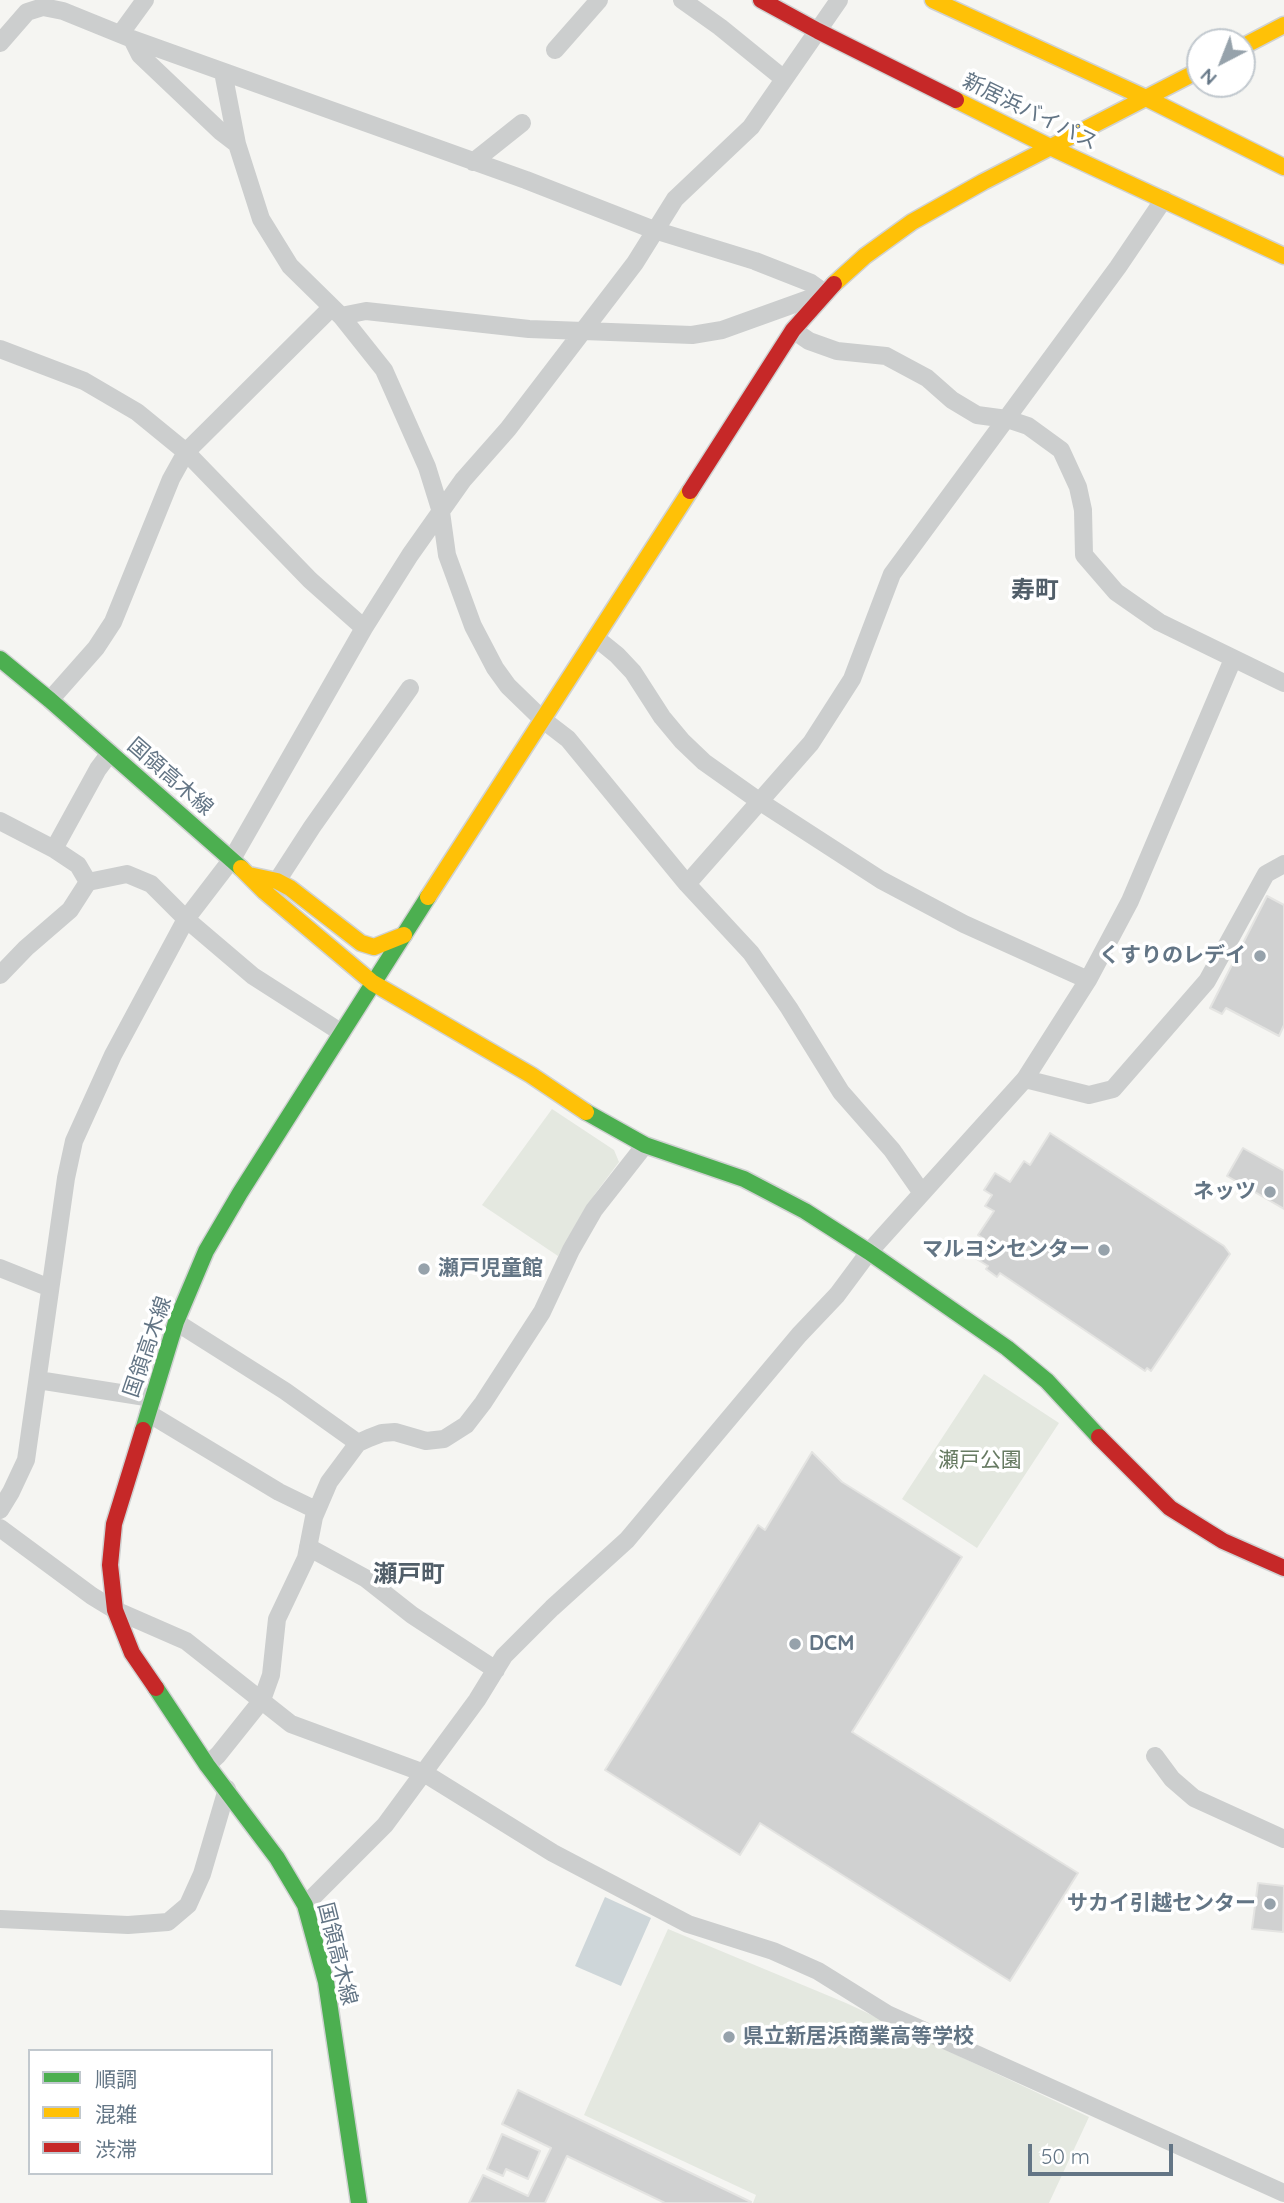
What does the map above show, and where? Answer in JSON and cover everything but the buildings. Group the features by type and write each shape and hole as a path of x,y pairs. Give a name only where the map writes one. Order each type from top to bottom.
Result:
{"main road":[{"name":"新居浜バイパス","path":"761,0 1050,147 1284,256"},
{"path":"933,0 1146,98 1284,167"},
{"path":"1256,40 1284,25"},
{"path":"1186,77 912,222 865,256 825,293 793,330 373,983 645,1145 744,1179 805,1211 869,1252 1007,1348 1047,1381 1121,1461 1170,1508 1223,1541 1284,1568"},
{"name":"国領高木線","path":"0,659 232,859 275,901 373,983 206,1251 176,1322 150,1405 114,1524 110,1565 115,1610 132,1653 207,1765 276,1858 305,1905 326,1982 359,2203"},
{"path":"248,875 277,881 290,888 361,943 374,947 404,935"}],"street":[{"path":"126,36 145,0"},
{"path":"555,50 599,0"},
{"path":"682,0 784,79"},
{"path":"0,1510 26,1460 66,1178 74,1141 113,1055 186,919 232,859 364,628 410,555 463,480 508,429 635,263 675,199 751,127 839,0"},
{"path":"0,43 27,12 41,3 654,230 755,261 811,283 825,293"},
{"path":"126,36 140,55 237,145"},
{"path":"223,72 237,145 261,219 290,266 336,311 384,370 427,467 441,512 447,555 474,626 495,667 508,686 542,719 569,739 687,884 751,953 841,1092 891,1150 922,1193"},
{"path":"473,162 522,123"},
{"path":"687,884 811,743 852,679 892,574 1118,267 1164,199"},
{"path":"50,700 96,648 113,622 171,479 186,452 336,311 366,311 530,329 692,335 722,330 825,293"},
{"path":"793,330 809,341 837,351 886,356 927,379 952,400 977,415 1007,419 1028,426 1060,450 1078,487 1083,510 1084,555 1116,592 1159,622 1284,683"},
{"path":"0,349 84,381 137,412 186,452 310,580 364,628"},
{"path":"596,638 633,672 662,718 682,741 704,762 759,801 881,880 964,923 1088,980"},
{"path":"305,1905 385,1825 477,1700 504,1656 627,1540 799,1335 837,1296 869,1252 1025,1079 1088,980 1130,901 1233,659"},
{"path":"277,881 410,688"},
{"path":"54,849 98,769 110,753"},
{"path":"0,821 78,864 88,882"},
{"path":"1025,1079 1089,1095 1113,1089 1207,981 1266,874 1284,864"},
{"path":"0,975 70,910 88,882 127,874 151,884 186,919 253,976 342,1033"},
{"path":"207,1765 262,1700 271,1675 277,1619 306,1558 316,1510 329,1482 358,1443 382,1433 395,1432 426,1441 444,1439 466,1425 542,1312 571,1250 594,1210 645,1145"},
{"path":"0,1268 50,1288"},
{"path":"176,1322 285,1391 358,1443"},
{"path":"38,1380 150,1405 279,1492 316,1510"},
{"path":"0,1528 115,1610 186,1641 291,1724 424,1773 553,1853 688,1924 773,1951 818,1971 887,2014 1284,2193"},
{"path":"308,1547 365,1578 412,1615 496,1670"},
{"path":"1155,1756 1172,1779 1194,1798 1284,1839"},
{"path":"0,1919 128,1925 168,1922 188,1905 202,1874 227,1789"}],"green space":[{"path":"552,1109 614,1150 619,1162 595,1194 558,1256 482,1205"},
{"name":"瀬戸公園","path":"984,1374 1059,1423 977,1548 902,1499"},
{"path":"668,1929 846,2003 1089,2117 1049,2203 753,2203 756,2195 584,2115"}],"shaded area":[{"path":"605,1897 651,1918 621,1986 575,1966"}],"traffic: fast":[{"path":"0,659 241,868"},
{"path":"143,1430 176,1322 206,1251 428,897"},
{"path":"586,1112 645,1145 744,1179 805,1211 1007,1348 1047,1381 1099,1437"},
{"path":"156,1688 207,1765 277,1858 305,1905 326,1982 359,2203"}],"traffic: slow":[{"path":"933,0 1146,98 1284,167"},
{"path":"1256,40 1284,25"},
{"path":"834,284 865,256 912,222 983,182 1186,77"},
{"path":"956,100 1284,256"},
{"path":"428,897 690,491"},
{"path":"241,868 265,892 373,983 531,1075 586,1112"},
{"path":"249,875 277,881 290,888 361,943 374,947 404,935"}],"traffic: jam":[{"path":"761,0 956,100"},
{"path":"690,491 793,330 834,284"},
{"path":"143,1430 114,1524 110,1565 115,1610 132,1653 156,1688"},
{"path":"1099,1437 1170,1508 1223,1541 1284,1568"}],"place":[{"name":"くすりのレデイ","path":"1260,956"},
{"name":"ネッツ","path":"1270,1192"},
{"name":"マルヨシセンター","path":"1104,1250"},
{"name":"瀬戸児童館","path":"424,1269"},
{"name":"DCM","path":"795,1644"},
{"name":"サカイ引越センター","path":"1270,1904"},
{"name":"県立新居浜商業高等学校","path":"729,2037"}],"district":[{"name":"寿町","path":"1035,591"},
{"name":"瀬戸町","path":"409,1575"}]}
